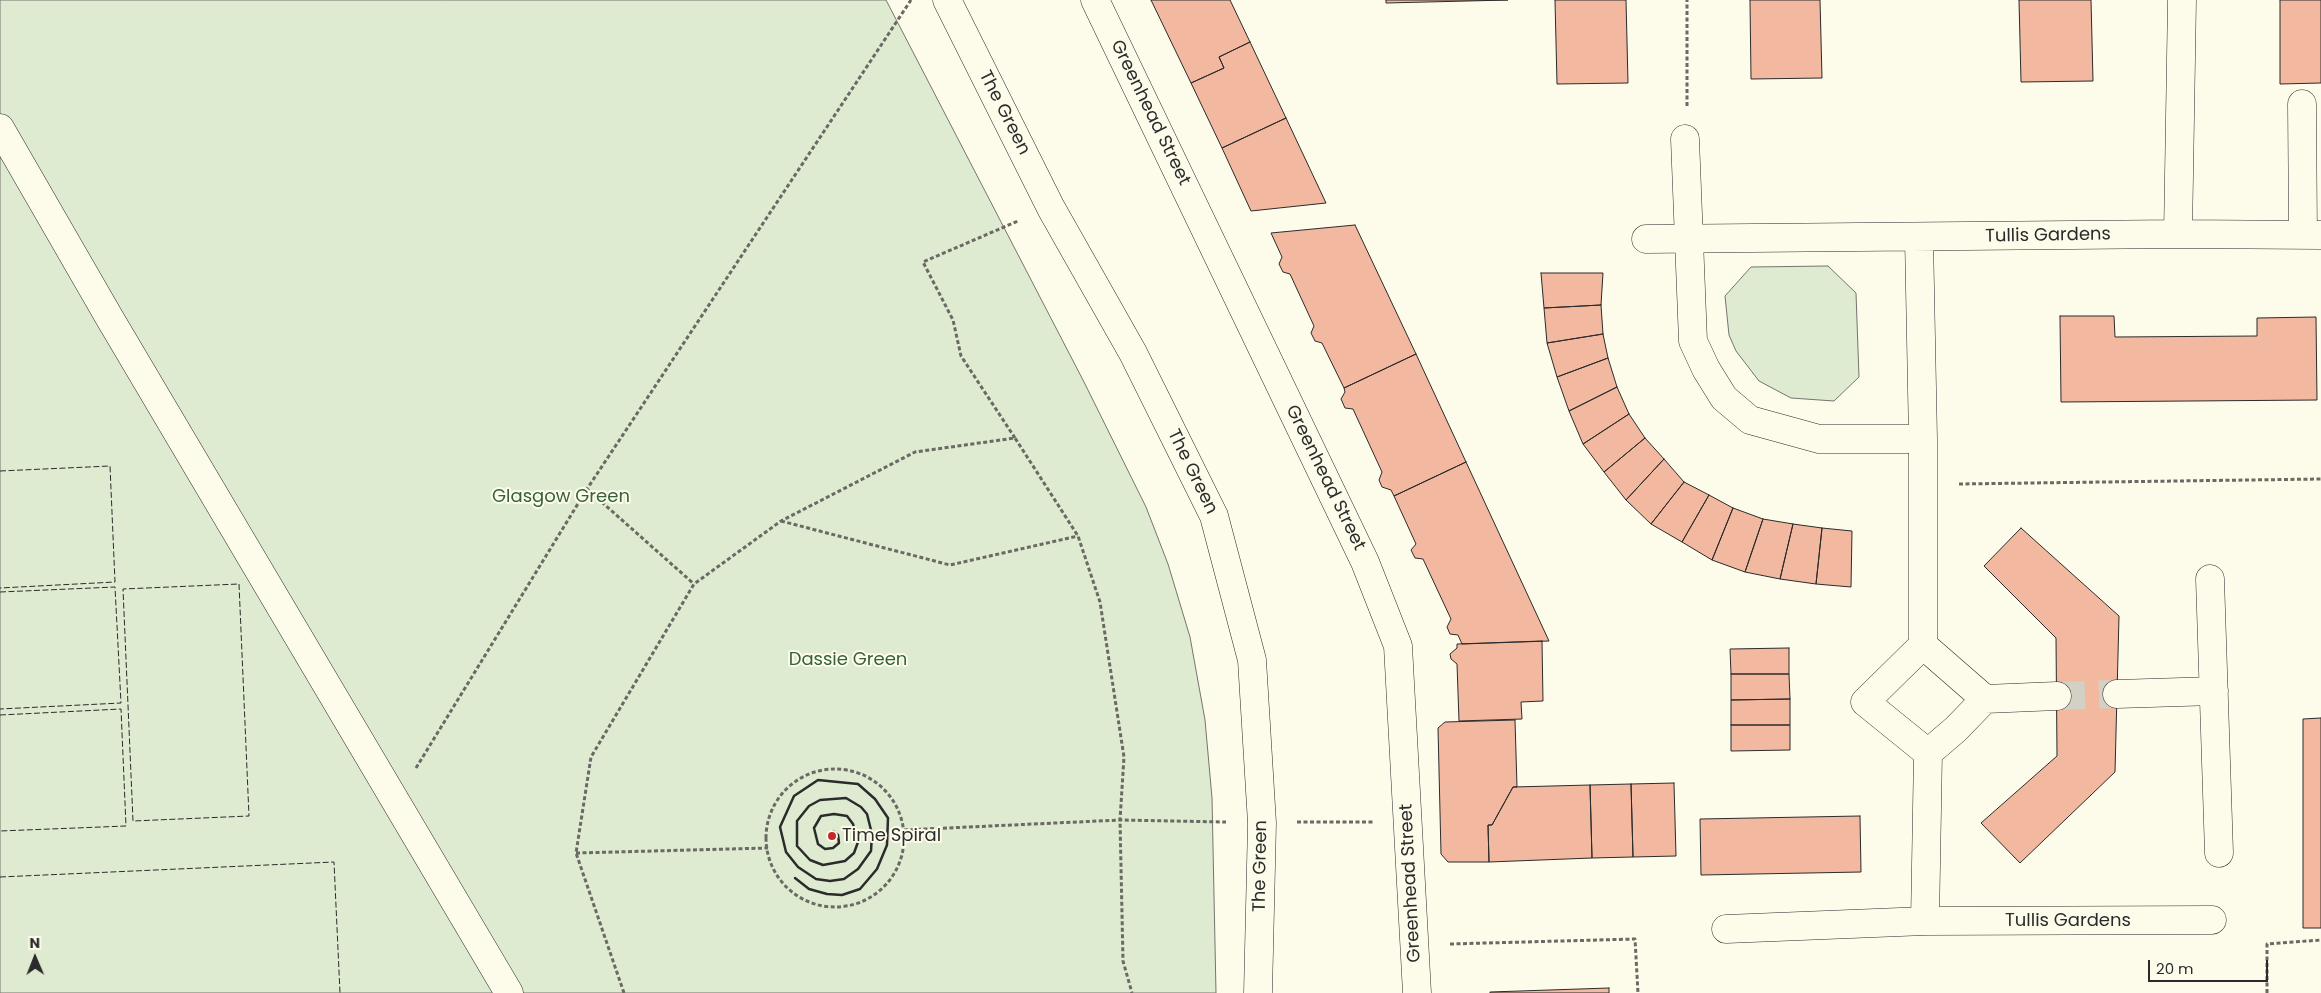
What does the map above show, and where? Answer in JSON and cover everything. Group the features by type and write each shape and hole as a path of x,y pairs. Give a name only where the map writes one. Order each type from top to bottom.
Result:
{"street":[{"name":"The Green","path":"947,0 1051,208 1133,353 1214,516 1252,660 1262,823 1258,993"},
{"name":"Greenhead Street","path":"1096,0 1365,562 1398,646 1417,993"},
{"path":"2178,234 2182,0"},
{"name":"Tullis Gardens","path":"1646,239 1919,238 2178,234 2312,235 2302,104"},
{"path":"0,128 109,317 509,993"},
{"path":"1685,139 1693,341 1706,369 1724,398 1750,420 1819,439 1923,439"},
{"path":"1919,238 1923,439 1923,645 1865,702 1928,753"},
{"path":"2210,579 2219,853"},
{"path":"1923,645 1985,699 2057,696"},
{"path":"2117,694 2214,691"},
{"path":"1925,921 1928,753 1956,729 1985,699"},
{"name":"Tullis Gardens","path":"1726,929 1925,921 2212,920"}],"path":[{"path":"396,801 587,489 911,0"},
{"path":"1685,139 1688,90 1687,0"},
{"path":"1051,208 923,262 953,320 961,356 1078,536 1100,602 1124,757 1120,820 1123,961 1132,993"},
{"path":"624,993 576,853 591,757 694,584 781,521 915,452 1015,438"},
{"path":"1923,484 2321,479"},
{"path":"587,489 694,584"},
{"path":"781,521 950,565 1078,536"},
{"path":"827,769 842,769 864,775 882,786 896,804 904,830 899,866 879,893 845,908 817,906 792,894 771,867 765,830 784,791 806,775 827,769"},
{"path":"904,830 1120,820 1262,823 1408,821"},
{"path":"576,853 768,848"},
{"path":"1414,945 1635,939 1638,993"},
{"path":"2267,993 2267,944 2321,940"}],"green space":[{"name":"Glasgow Green","path":"0,0 886,0 1084,382 1146,507 1168,564 1190,637 1205,720 1212,798 1216,993 0,993"},
{"path":"1828,266 1856,293 1859,377 1834,401 1791,398 1759,381 1736,351 1729,335 1725,296 1751,267"}],"building":[{"path":"1151,0 1230,0 1250,42 1219,57 1224,68 1191,83"},
{"path":"1386,0 1508,0 1386,3"},
{"path":"1555,0 1626,0 1628,83 1557,84"},
{"path":"1750,0 1820,0 1822,78 1751,79"},
{"path":"2019,0 2091,0 2093,81 2021,82"},
{"path":"2280,0 2321,0 2321,83 2280,84"},
{"path":"1250,42 1286,118 1222,148 1191,83 1224,68 1219,57"},
{"path":"1286,118 1326,203 1251,211 1222,148"},
{"path":"1355,225 1416,354 1344,388 1322,343 1315,341 1311,333 1314,326 1290,274 1283,272 1279,264 1282,257 1271,233"},
{"path":"1541,273 1603,273 1601,305 1544,308"},
{"path":"1601,305 1603,334 1547,343 1544,308"},
{"path":"2060,316 2114,316 2115,337 2257,336 2257,318 2316,317 2317,400 2061,402"},
{"path":"1603,334 1608,358 1557,377 1547,343"},
{"path":"1416,354 1466,462 1394,496 1391,490 1382,487 1379,480 1382,472 1353,409 1345,408 1341,399 1345,392 1344,388"},
{"path":"1608,358 1617,387 1569,411 1557,377"},
{"path":"1617,387 1629,414 1583,444 1569,411"},
{"path":"1629,414 1645,438 1604,472 1583,444"},
{"path":"1645,438 1664,459 1626,500 1604,472"},
{"path":"1664,459 1684,482 1651,524 1626,500"},
{"path":"1466,462 1549,641 1462,644 1458,635 1450,634 1447,627 1451,619 1423,559 1415,558 1411,550 1416,544 1394,496"},
{"path":"1684,482 1709,495 1682,542 1651,524"},
{"path":"1709,495 1733,508 1712,560 1682,542"},
{"path":"1733,508 1763,519 1745,572 1712,560"},
{"path":"1763,519 1793,524 1780,579 1745,572"},
{"path":"1793,524 1822,528 1816,584 1780,579"},
{"path":"1822,528 1852,531 1851,587 1816,584"},
{"path":"2021,528 2119,616 2115,772 2020,863 1981,823 2057,756 2056,638 1984,566"},
{"path":"1542,641 1543,701 1521,702 1522,719 1459,721 1457,664 1451,659 1450,654 1457,648 1457,644"},
{"path":"1789,648 1789,674 1731,674 1730,649"},
{"path":"1731,674 1789,674 1790,699 1731,700"},
{"path":"1790,699 1790,725 1731,725 1731,700"},
{"path":"2321,718 2321,928 2303,928 2303,719"},
{"path":"1515,720 1517,787 1513,787 1492,825 1488,825 1489,862 1448,862 1441,854 1438,728 1445,722"},
{"path":"1731,725 1790,725 1790,750 1731,751"},
{"path":"1674,783 1676,856 1633,857 1631,784"},
{"path":"1631,784 1633,857 1592,858 1590,785"},
{"path":"1590,785 1592,858 1489,862 1488,825 1492,825 1513,787"},
{"path":"1860,816 1861,872 1701,875 1700,819"},
{"path":"1609,988 1609,993 1490,993 1490,992"}],"tunnel":[{"path":"2057,696 2117,694"}],"fence":[{"path":"0,471 110,466 115,582 0,588"},
{"path":"239,584 249,816 133,821 123,589 239,584"},
{"path":"0,592 115,587 121,703 0,709"},
{"path":"0,715 121,709 126,826 0,831"},
{"path":"0,877 334,862 340,993"}],"wall":[{"path":"795,878 809,889 827,894 842,895 860,889 877,869 887,845 888,818 875,799 858,784 818,780 794,796 780,827 786,852 798,867 816,879 830,881 844,879 858,869 871,851 872,834 867,814 861,807 846,798 820,800 809,806 797,821 797,846 810,860 823,865 845,861 854,853 858,842 853,824 847,816 834,814 821,816 814,828 818,844 825,849 833,848 839,843 838,835 833,831"}],"place":[{"name":"Time Spiral","path":"832,836"}],"park label":[{"name":"Dassie Green","path":"848,660"}]}
